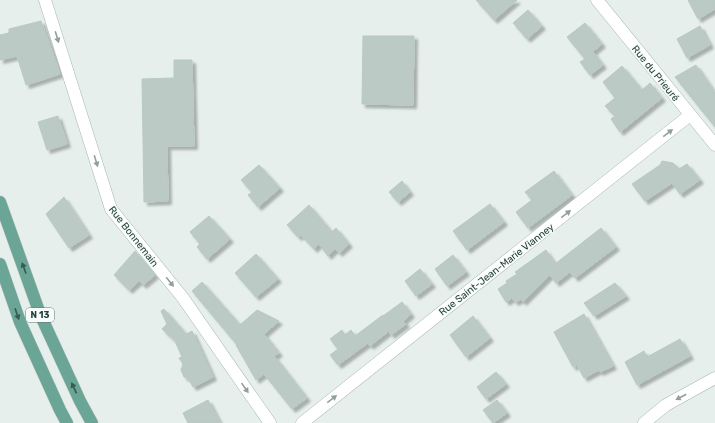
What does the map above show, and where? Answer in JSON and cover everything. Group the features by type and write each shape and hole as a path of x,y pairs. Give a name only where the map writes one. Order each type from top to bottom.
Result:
{"main road":[{"name":"N 13","path":"0,202 40,314 80,401 92,423"},
{"name":"N 13","path":"0,264 20,322 60,410 68,423"}],"street":[{"name":"Rue Bonnemain","path":"45,0 110,209 183,298 270,423"},
{"name":"Rue du Prieuré","path":"597,0 715,145"},
{"name":"Rue Saint-Jean-Marie Vianney","path":"302,423 690,115"},
{"path":"644,423 666,405 715,378"}],"building":[{"path":"476,0 517,0 494,20"},
{"path":"688,0 715,0 715,9 698,19"},
{"path":"528,10 542,26 527,39 513,23"},
{"path":"41,21 60,74 26,85 17,56 0,60 0,35 9,33 9,29"},
{"path":"585,23 602,44 589,55 593,52 603,65 590,75 580,62 585,59 567,37"},
{"path":"700,26 710,45 687,58 677,39"},
{"path":"363,36 414,36 413,105 362,104"},
{"path":"174,60 192,60 194,146 167,146 168,201 144,202 142,79 174,78"},
{"path":"696,65 715,93 715,127 675,77"},
{"path":"622,66 642,90 650,83 662,98 620,132 611,119 615,116 605,106 615,98 603,82"},
{"path":"58,116 67,144 47,150 38,122"},
{"path":"662,161 673,163 679,169 687,164 700,180 680,194 672,183 645,201 632,184 660,165"},
{"path":"259,165 280,188 258,207 248,195 252,192 241,180"},
{"path":"554,171 572,195 528,228 516,212 532,200 525,192"},
{"path":"402,181 410,192 398,202 389,192"},
{"path":"64,197 89,235 69,248 46,214"},
{"path":"490,204 504,222 467,250 453,231"},
{"path":"309,205 332,232 336,228 349,244 339,253 335,249 328,256 319,244 314,249 301,235 298,237 287,225"},
{"path":"209,216 230,239 207,259 197,247 200,244 190,232"},
{"path":"601,228 616,247 575,278 570,272 556,283 550,275 523,302 521,299 515,302 512,298 506,302 498,289 507,283 506,281 517,274 515,272 546,250 555,264"},
{"path":"135,251 155,275 143,285 139,281 129,290 114,275"},
{"path":"256,254 278,279 256,297 235,273"},
{"path":"453,255 466,272 447,286 435,269"},
{"path":"420,269 432,284 416,296 405,281"},
{"path":"202,282 240,325 257,310 279,321 264,334 279,353 274,356 307,398 292,409 264,374 256,380 236,345 238,346 192,291"},
{"path":"615,283 626,296 594,316 584,303"},
{"path":"402,302 411,314 403,321 406,324 391,335 389,331 370,346 368,343 338,365 330,355 338,349 330,339 342,330 345,335 351,330 355,336"},
{"path":"164,309 186,334 192,331 213,377 193,387 188,378 184,377 181,370 183,364 179,358 182,357 175,341 162,329 167,324 161,311"},
{"path":"584,314 613,366 600,372 599,370 584,378 577,365 573,367 554,332"},
{"path":"473,316 490,338 466,357 450,335"},
{"path":"680,339 690,356 637,385 625,362 644,351 647,357"},
{"path":"496,372 506,384 486,399 477,387"},
{"path":"208,400 220,423 188,423 183,413"},
{"path":"497,400 507,413 493,423 483,410"}]}
